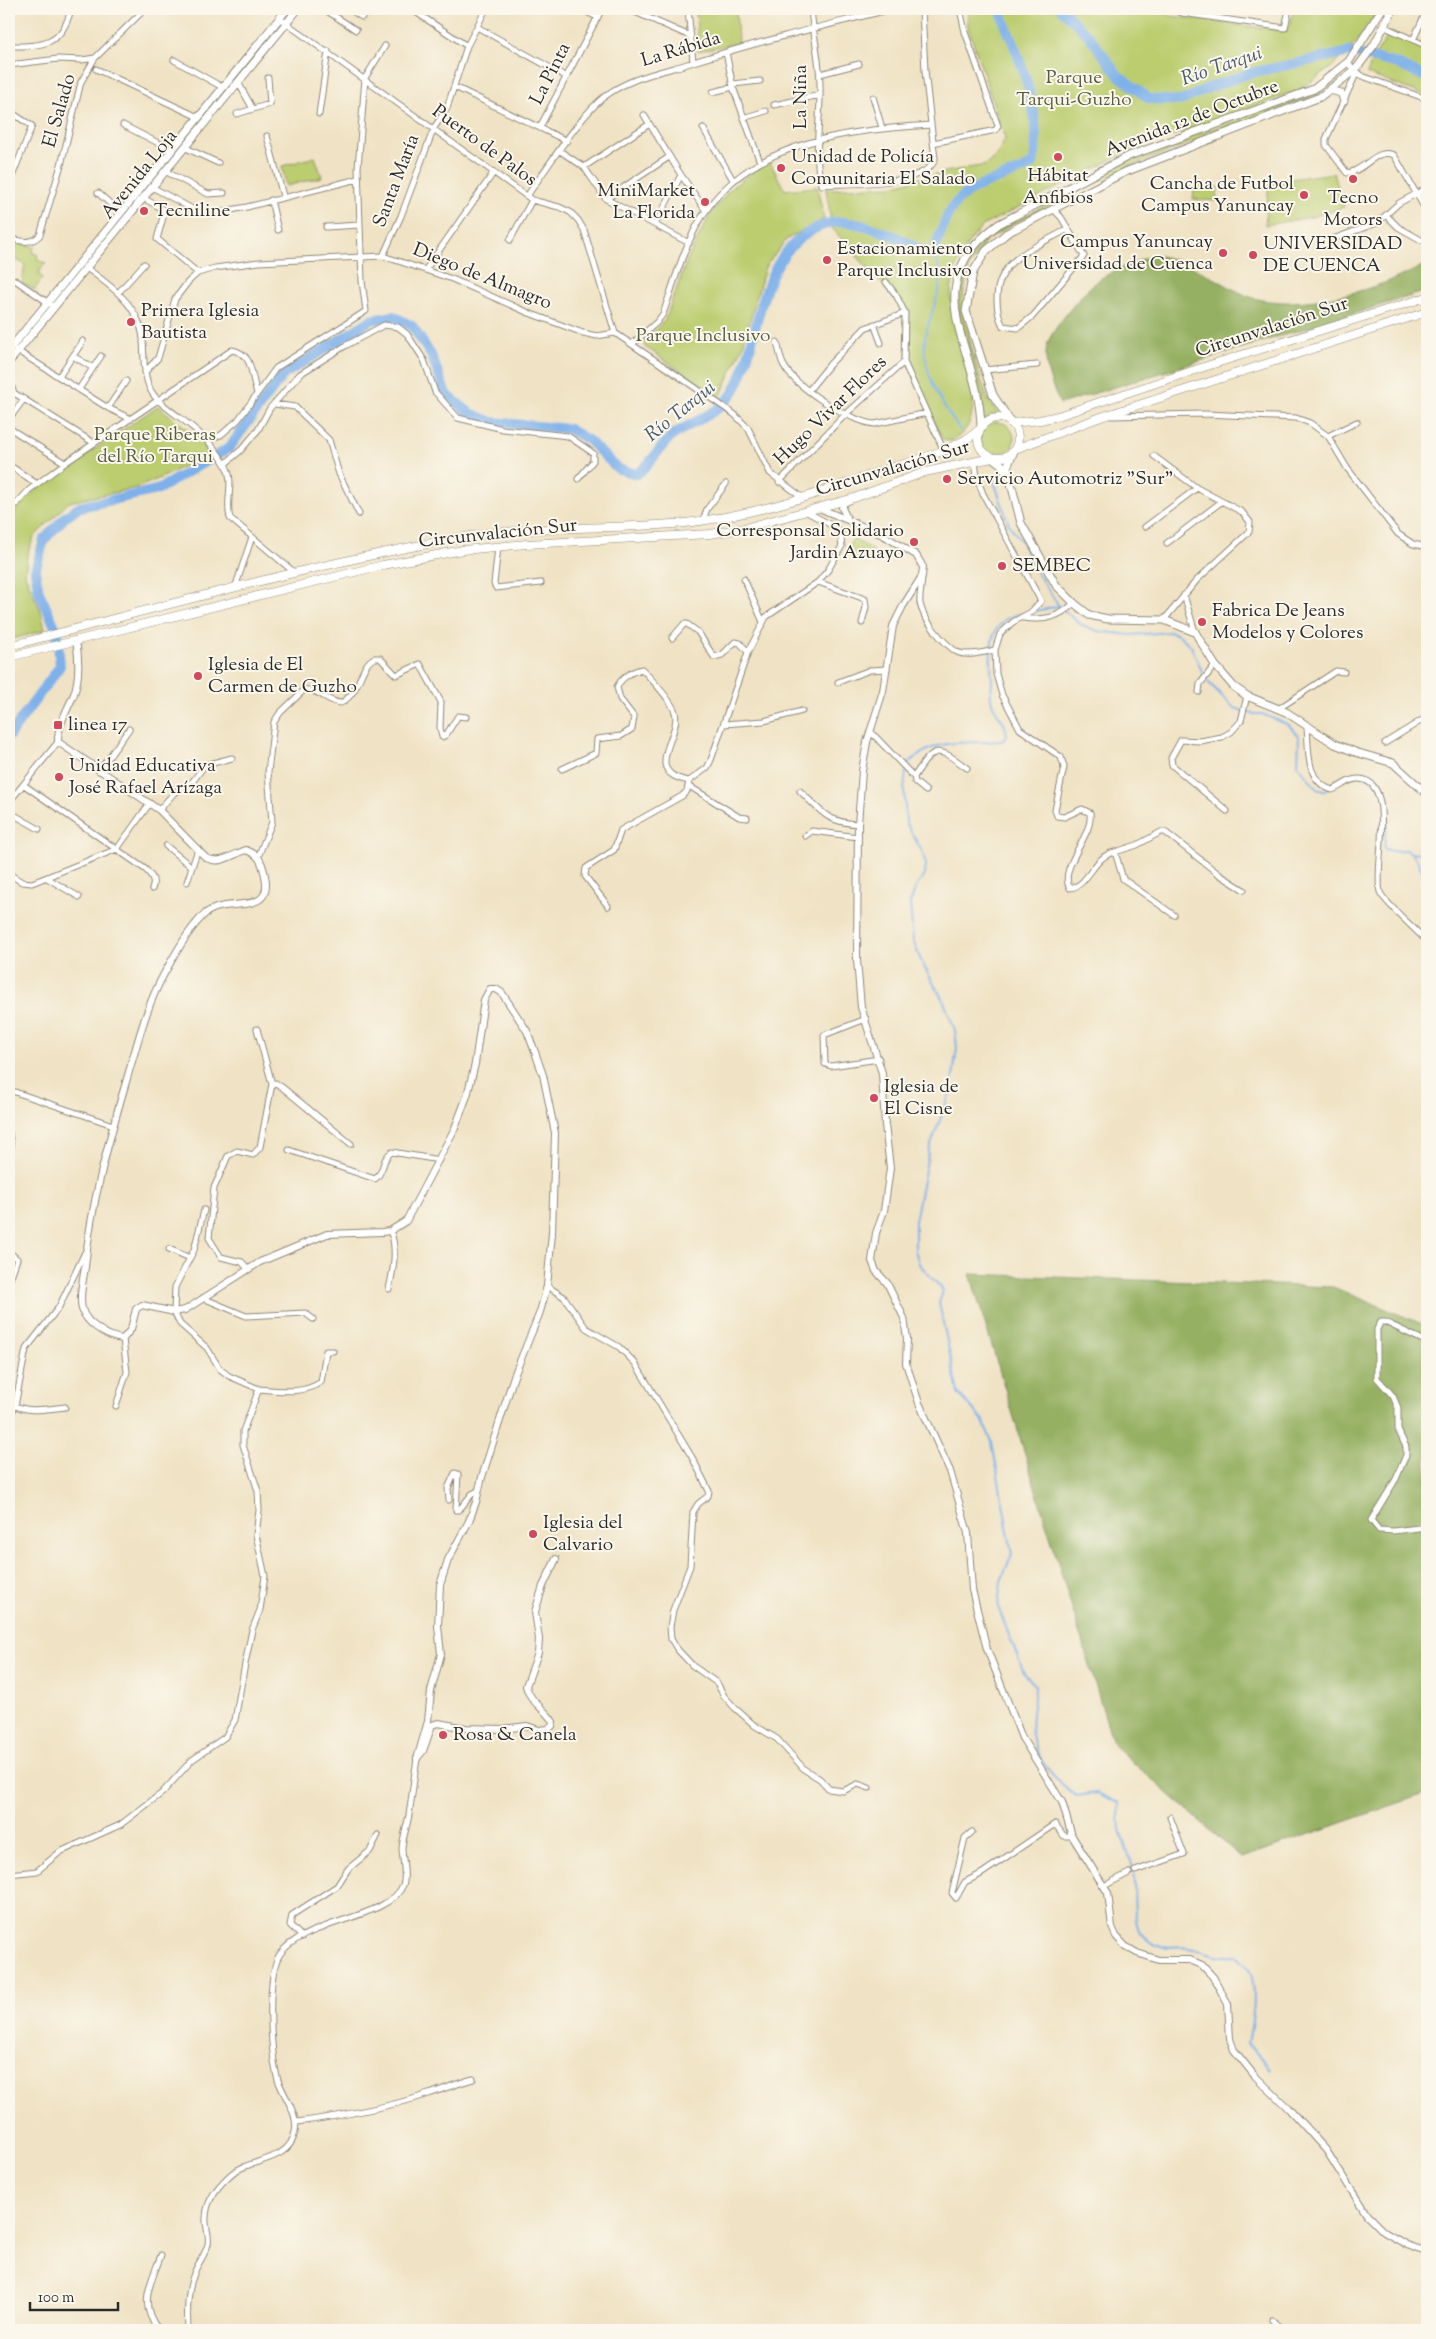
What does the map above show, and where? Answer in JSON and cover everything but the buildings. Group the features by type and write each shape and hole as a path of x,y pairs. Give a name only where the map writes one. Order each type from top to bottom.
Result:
{"highway":[{"name":"Circunvalación Sur","path":"9,646 295,573 463,538 526,531 631,527 750,514 803,499 943,449 962,441 992,419 999,418 1011,422 1058,416 1237,356 1427,297"},
{"name":"Circunvalación Sur","path":"9,657 383,565 463,550 710,534 745,528 854,498 925,472 975,461 1005,457 1014,450 1101,417 1427,312"},
{"path":"1011,422 1018,437 1014,450"},
{"name":"Circunvalación Sur","path":"980,428 979,446 984,453 992,458"}],"main road":[{"name":"Avenida Loja","path":"83,266 121,213 222,86 287,9"},
{"name":"Avenida Loja","path":"9,362 13,349 143,198 298,9"},
{"name":"Avenida 12 de Octubre","path":"980,428 979,398 964,349 954,297 963,261 970,249 982,236 999,224 1130,156 1314,89 1348,62 1382,9"},
{"name":"Avenida 12 de Octubre","path":"1011,422 993,395 966,311 973,272 986,251 1007,233 1125,172 1320,97 1356,70 1385,27 1393,9"},
{"path":"1330,90 1341,93 1344,101"},
{"path":"1014,450 1007,468 1021,523 1056,585 1072,605 1089,615 1108,619 1164,620 1195,632 1215,665 1234,687 1247,696 1278,709 1335,744 1393,763 1427,794"},
{"path":"992,458 1002,466 1008,478"}],"street":[{"path":"9,46 33,46 56,40 63,30 71,9"},
{"name":"El Salado","path":"9,238 24,242 36,239 41,231 51,200 76,96 84,76 95,58 145,9"},
{"path":"324,9 356,30"},
{"path":"349,9 362,17"},
{"path":"411,9 468,46"},
{"name":"Santa María","path":"383,256 401,216 434,128 447,108 468,46 486,9"},
{"path":"580,9 597,17"},
{"name":"La Pinta","path":"540,128 602,9"},
{"path":"628,9 690,36"},
{"path":"688,9 693,62"},
{"name":"La Niña","path":"811,9 812,29 820,74 816,163 821,186 868,184 928,171 935,159 933,143"},
{"name":"La Rábida","path":"527,196 567,141 602,99 615,89 634,80 726,52 892,9"},
{"path":"922,9 925,71 933,143 996,130 998,126 965,32 960,9"},
{"path":"1170,9 1284,28 1289,9"},
{"path":"1413,40 1427,10"},
{"name":"Puerto de Palos","path":"279,18 328,51 532,200 570,212 584,230 615,333"},
{"path":"477,27 567,77"},
{"path":"1385,27 1427,46"},
{"path":"206,440 221,435 238,420 276,368 366,311 358,179 365,78 385,46"},
{"path":"319,114 328,51"},
{"path":"726,52 733,86 760,162"},
{"path":"9,65 58,59 82,60 95,58"},
{"path":"174,60 222,86"},
{"path":"1348,62 1362,76 1427,100"},
{"path":"820,74 859,64"},
{"path":"96,69 198,117"},
{"path":"1356,70 1324,146 1347,173 1353,172 1380,154 1394,155 1418,193 1427,212"},
{"path":"237,114 270,104 268,78"},
{"path":"713,92 760,81"},
{"path":"238,82 253,109"},
{"path":"454,87 567,141"},
{"path":"774,105 820,95"},
{"path":"873,97 882,128"},
{"path":"9,111 30,123 32,129 9,184"},
{"path":"743,118 766,111"},
{"path":"644,115 648,125 706,210"},
{"path":"123,125 172,150"},
{"path":"584,167 648,125"},
{"path":"632,344 657,322 663,314 689,243 706,210 733,180 760,162 789,148 882,128 931,125"},
{"path":"703,128 733,180"},
{"path":"267,136 283,196"},
{"path":"184,147 218,163"},
{"path":"560,151 584,167 606,199 689,243"},
{"path":"606,199 669,157"},
{"path":"165,171 208,194 224,193"},
{"path":"426,269 494,172"},
{"path":"655,226 681,175"},
{"path":"152,187 193,210 209,214 247,207 283,196 358,179"},
{"path":"1330,240 1378,223 1399,203 1427,188"},
{"path":"98,193 121,213"},
{"path":"143,198 165,210 156,239 198,273 188,282 176,299 158,358 145,372"},
{"path":"271,200 278,230"},
{"path":"510,240 532,200"},
{"path":"1055,208 1084,253 1083,258 1032,316 1018,328 1003,326 998,312 997,285 1005,267 1068,229"},
{"path":"1386,215 1398,227 1421,240"},
{"path":"326,227 360,225"},
{"name":"Diego de Almagro","path":"198,273 215,268 259,262 383,256 426,269 583,333 597,336 615,333"},
{"path":"118,293 144,264"},
{"path":"83,266 118,293 129,305 139,322 145,372 150,389 157,400 206,440 225,464 230,478 228,511 230,518 295,573"},
{"path":"9,278 51,304"},
{"path":"886,282 905,313 904,362 943,449"},
{"path":"809,390 865,328 905,313"},
{"path":"874,324 881,344"},
{"path":"225,464 241,450 258,430 274,404 300,374 345,346 384,325 398,327 416,346 424,360 434,392 458,418 474,423 534,434 568,436 593,453 593,461 578,479"},
{"path":"615,333 734,414 748,428 770,473 803,499"},
{"path":"60,375 83,341"},
{"path":"778,342 783,365 794,379 845,415 868,424 876,424 927,413"},
{"path":"13,349 60,375 108,408 131,419"},
{"path":"9,512 37,484 65,463 232,350 242,352 248,357 256,393"},
{"path":"73,356 93,368"},
{"path":"79,388 101,356"},
{"name":"Hugo Vivar Flores","path":"779,482 845,415 904,362"},
{"path":"984,370 1037,365"},
{"path":"9,380 12,392 94,443"},
{"path":"108,408 126,382"},
{"path":"9,419 24,399"},
{"path":"274,404 295,407 329,440 339,474 359,514"},
{"path":"1101,417 1205,414 1296,418 1310,423 1328,436 1347,468 1392,528 1404,539 1427,549"},
{"path":"1328,436 1357,422"},
{"path":"9,428 65,463"},
{"path":"1154,456 1197,488 1246,516 1250,522 1249,532 1184,595 1164,620"},
{"path":"975,461 977,478 983,494 1041,601 1031,612 1013,622 1000,634 994,651 998,685 1020,729 1061,757 1064,767 1055,810 1057,816 1064,817 1082,809 1090,813 1090,822 1066,879 1070,888 1078,886 1102,858 1137,845 1161,832 1165,832 1244,890"},
{"path":"9,465 37,484"},
{"path":"703,520 707,509 726,484"},
{"path":"1145,527 1197,488"},
{"path":"849,521 843,512 843,505 854,498"},
{"path":"1167,543 1221,502"},
{"path":"819,508 884,535 916,555 921,561 920,603 925,616 935,630 958,652 968,654 994,651"},
{"path":"608,906 585,876 586,868 614,850 621,830 682,796 689,783 707,768 748,652 763,622 770,613 818,582 837,557 842,538 840,532 833,526 805,511"},
{"path":"235,588 252,536"},
{"path":"498,547 494,584 496,588 542,583"},
{"path":"922,576 903,606 894,626 883,691 869,731 862,771 858,824 857,960 862,1007 882,1073 884,1125 890,1168 884,1211 876,1233 872,1261 876,1271 887,1283 904,1318 907,1338 906,1363 919,1403 950,1471 968,1533 972,1590 987,1649 1022,1738 1062,1802 1072,1836 1108,1893 1112,1927 1116,1936 1125,1946 1137,1953 1159,1960 1190,1960 1202,1965 1213,1977 1228,2004 1230,2039 1234,2050 1254,2076 1288,2108 1326,2150 1367,2215 1384,2232 1407,2245 1427,2252"},
{"path":"744,579 763,622"},
{"path":"818,582 865,599 866,607 862,623"},
{"path":"1184,595 1195,632"},
{"path":"1022,618 1040,620 1060,615 1072,605"},
{"path":"672,638 684,624 687,624 698,632 714,657 722,655 735,642 740,643 748,652"},
{"path":"9,802 58,742 60,729 77,682 78,670 74,640"},
{"path":"258,857 272,822 268,772 274,722 280,713 304,690 311,690 341,703 354,692 367,663 374,658 380,658 396,675 401,674 415,664 420,664 441,702 440,728 442,737 446,735 458,716 466,717"},
{"path":"1199,692 1200,684 1215,665"},
{"path":"562,769 596,754 597,739 621,736 632,729 634,717 620,699 617,687 619,682 642,668 674,709 675,723 664,754 670,773 678,779 689,783 739,817 747,818"},
{"path":"838,682 870,670 887,668"},
{"path":"1278,709 1336,671 1344,672"},
{"path":"1227,811 1172,765 1171,758 1181,740 1200,741 1222,737 1231,732 1244,714 1247,696"},
{"path":"724,724 764,722 802,711"},
{"path":"1385,743 1427,717"},
{"path":"1307,726 1312,773 1322,784 1329,789 1335,789 1345,782 1359,779 1370,784 1377,792 1382,824 1378,878 1380,894 1427,941"},
{"path":"100,771 129,729"},
{"path":"869,731 908,770 914,777 915,782 926,791"},
{"path":"58,742 159,810 206,858 213,861 222,861 246,850 258,857 265,872 264,896 257,902 229,905 208,912 186,938 165,972 150,1002 114,1125 95,1202 82,1290 83,1311 87,1318 106,1333 124,1338"},
{"path":"914,777 931,755 940,751 967,768"},
{"path":"159,810 174,793 193,780 205,765 232,758"},
{"path":"24,785 152,876 154,884 152,889"},
{"path":"800,791 829,818 836,822 858,824"},
{"path":"9,874 27,883 47,878 117,850 150,804"},
{"path":"9,812 39,830"},
{"path":"805,836 812,831 858,837"},
{"path":"166,846 192,867"},
{"path":"187,882 198,849"},
{"path":"1115,852 1123,879 1174,915"},
{"path":"47,878 78,897"},
{"path":"116,1406 127,1372 124,1338 131,1329 136,1309 142,1305 174,1312 185,1310 260,1262 327,1234 390,1231 406,1221 439,1160 467,1096 475,1064 487,993 490,989 496,989 509,1003 527,1032 543,1075 555,1133 553,1214 547,1286 540,1312 514,1376 469,1521 448,1560 440,1585 438,1626 441,1654 431,1691 428,1721 417,1758 402,1848 403,1884 397,1895 366,1912 290,1943 280,1954 273,1967 271,1988 274,2059 278,2078 297,2122 295,2135 285,2149 275,2156 230,2174 210,2200 206,2218 208,2246 190,2283 187,2306 188,2330"},
{"path":"866,1019 824,1035 825,1064 831,1066 879,1059"},
{"path":"248,1269 242,1262 221,1257 211,1244 208,1233 212,1195 228,1156 237,1151 253,1155 260,1147 272,1084 257,1029"},
{"path":"272,1084 276,1083 283,1088 350,1144"},
{"path":"9,1090 114,1125"},
{"path":"9,1133 11,1147 9,1153"},
{"path":"289,1150 375,1179 379,1176 386,1156 392,1152 439,1160"},
{"path":"204,1210 198,1240 174,1287 174,1312 180,1324 207,1348 220,1369 229,1376 259,1389 292,1391 313,1388 321,1382 326,1351 333,1351"},
{"path":"388,1289 394,1265 394,1241 390,1231"},
{"path":"9,1417 15,1406 26,1349 59,1307 87,1248"},
{"path":"169,1250 190,1258"},
{"path":"9,1252 17,1259 9,1282"},
{"path":"547,1286 564,1297 586,1328 619,1347 635,1363 693,1459 709,1491 708,1496 698,1504 693,1512 690,1566 673,1610 670,1627 671,1639 677,1649 693,1666 717,1682 724,1696 735,1708 754,1725 777,1739 805,1770 820,1779 828,1789 843,1791 858,1784 869,1788"},
{"path":"203,1298 246,1316 305,1313 313,1320"},
{"path":"1427,1342 1385,1322 1381,1322 1377,1329 1377,1378 1393,1396 1398,1408 1398,1430 1406,1447 1406,1455 1396,1479 1370,1520 1379,1530 1393,1531 1427,1527"},
{"path":"9,1874 37,1871 60,1852 120,1825 162,1793 192,1760 225,1738 235,1720 252,1630 260,1610 265,1576 256,1535 259,1510 258,1491 243,1445 243,1431 259,1389"},
{"path":"9,1402 15,1406 40,1410 65,1407"},
{"path":"449,1500 448,1488 455,1473 458,1474 456,1510 459,1510 472,1494 478,1491"},
{"path":"417,1758 423,1751 432,1725 438,1723 466,1728 502,1729 527,1726 539,1730 548,1729 552,1726 553,1722 550,1717 532,1700 526,1686 538,1653 539,1639 535,1612 543,1586 556,1559"},
{"path":"1135,1871 1184,1854 1170,1817"},
{"path":"972,1832 965,1838 954,1882 952,1893 956,1898 959,1897 965,1882 981,1874 1055,1824 1058,1825 1064,1836 1072,1836"},
{"path":"302,1937 290,1925 292,1916 336,1886 348,1869 370,1851 378,1835"},
{"path":"1104,1886 1129,1873"},
{"path":"297,2122 361,2112 429,2094 473,2079"},
{"path":"159,2330 154,2323 146,2301 161,2255"},
{"path":"1272,2320 1283,2330"}],"green space":[{"path":"696,9 736,9 738,43 698,51"},
{"name":"Parque Tarqui-Guzho","path":"968,9 1155,9 1171,16 1285,31 1290,25 1294,9 1379,9 1358,40 1332,67 1299,90 1127,152 984,225 964,250 953,278 951,299 953,316 970,376 973,395 972,413 966,429 952,441 943,440 907,361 908,313 832,228 826,189 891,186 945,172 986,165 998,154 1005,139 967,24"},
{"path":"1391,32 1427,49 1427,96 1367,74 1373,58"},
{"path":"1339,75 1341,77 1317,95 1125,168 1010,226 986,241 969,267 963,296 963,311 977,368 987,397 993,408 1001,415 992,415 982,422 982,397 959,313 958,296 966,265 984,238 1130,159 1287,100 1315,92"},
{"path":"315,157 322,177 286,186 282,166"},
{"name":"Parque Inclusivo","path":"769,161 785,190 817,187 824,219 787,239 765,267 743,346 720,397 645,347 643,342 665,320 688,258 710,215 731,188"},
{"name":"Cancha de Futbol Campus Yanuncay","path":"1334,173 1344,207 1312,217 1265,225 1269,182"},
{"path":"1195,184 1218,187 1216,201 1193,199"},
{"path":"9,242 35,247 32,252 38,255 37,260 46,263 38,273 43,278 34,290 22,283 25,264 9,257"},
{"path":"1153,255 1166,257 1189,265 1243,294 1263,300 1286,302 1311,301 1337,296 1387,282 1427,263 1427,291 1060,404 1051,383 1046,360 1047,345 1055,329 1079,299 1100,279"},
{"name":"Parque Riberas del Río Tarqui","path":"158,406 209,446 212,451 165,476 136,488 69,502 34,537 27,555 25,575 41,611 45,630 9,640 9,520 26,498 52,478"},
{"path":"997,422 1004,423 1009,427 1013,432 1013,446 1009,451 1004,455 997,456 990,455 985,451 981,446 980,439 981,432 985,427 990,423"},
{"path":"853,539 873,550 867,563 846,551"},
{"path":"970,1274 1333,1287 1427,1326 1427,1793 1242,1858 1114,1746"}],"waterway":[{"name":"Río Tarqui","path":"9,736 60,666 57,631 39,592 35,571 44,540 66,516 80,507 157,490 229,448 283,375 371,320 393,316 412,326 431,355 446,394 470,413 492,422 569,429 588,440 618,469 637,474 647,466 672,436 715,411 729,398 744,369 769,283 778,264 791,246 815,228 822,225 845,222 888,234 933,254 946,219 959,199 968,192 989,182 1033,164 1036,136 1029,90 1001,9"},
{"name":"Río Tarqui","path":"1061,9 1089,36 1118,75 1149,99 1181,101 1206,89 1250,73 1350,52 1397,64 1427,78"},
{"path":"933,254 938,265 940,286 925,340 926,364 935,389 961,431"},
{"path":"993,478 1009,525 1022,542 1033,567 1059,606 1080,624 1097,631 1130,635 1172,632 1180,636 1191,646 1206,680 1234,708 1253,714 1262,714 1289,725 1299,737 1298,765 1318,790 1326,790 1345,777 1355,774 1367,777 1374,782 1386,797 1388,818 1384,840 1385,849 1391,851 1407,850 1411,853 1420,865 1427,883"},
{"path":"1032,612 1059,606"},
{"path":"906,766 917,756 940,746 963,742 1002,741 1007,736 1004,724 992,703 992,639 1002,623 1011,617 1023,614"},
{"path":"906,771 904,789 906,823 922,851 926,864 925,875 916,887 910,903 913,941 922,963 944,1002 955,1030 957,1048 951,1090 929,1150 915,1221 915,1250 919,1264 943,1290 939,1303 958,1393 982,1419 992,1442 1012,1554 1001,1581 998,1607 1024,1673 1035,1685 1031,1723 1034,1744 1048,1770 1076,1796 1097,1793 1119,1803 1120,1830 1133,1869 1135,1915 1137,1926 1142,1935 1150,1942 1162,1947 1186,1947 1217,1955 1237,1956 1247,1966 1251,1975 1254,1995 1248,2043 1270,2069"},
{"path":"1412,853 1427,852"}],"place":[{"name":"Hábitat Anfibios","path":"1058,157"},
{"name":"Unidad de Policía Comunitaria El Salado","path":"781,168"},
{"name":"Tecno Motors","path":"1353,179"},
{"name":"Cancha de Futbol Campus Yanuncay","path":"1304,195"},
{"name":"MiniMarket La Florida","path":"705,202"},
{"name":"Tecniline","path":"144,211"},
{"name":"Campus Yanuncay Universidad de Cuenca","path":"1223,253"},
{"name":"UNIVERSIDAD DE CUENCA","path":"1253,255"},
{"name":"Estacionamiento Parque Inclusivo","path":"827,260"},
{"name":"Primera Iglesia Bautista","path":"131,322"},
{"name":"Servicio Automotriz \"Sur\"","path":"947,479"},
{"name":"Corresponsal Solidario Jardin Azuayo","path":"914,542"},
{"name":"SEMBEC","path":"1002,566"},
{"name":"Fabrica De Jeans Modelos y Colores","path":"1202,622"},
{"name":"Iglesia de El Carmen de Guzho","path":"198,676"},
{"name":"linea 17","path":"58,725"},
{"name":"Unidad Educativa José Rafael Arízaga","path":"59,777"},
{"name":"Iglesia de El Cisne","path":"874,1098"},
{"name":"Iglesia del Calvario","path":"533,1534"},
{"name":"Rosa & Canela","path":"443,1735"}]}
